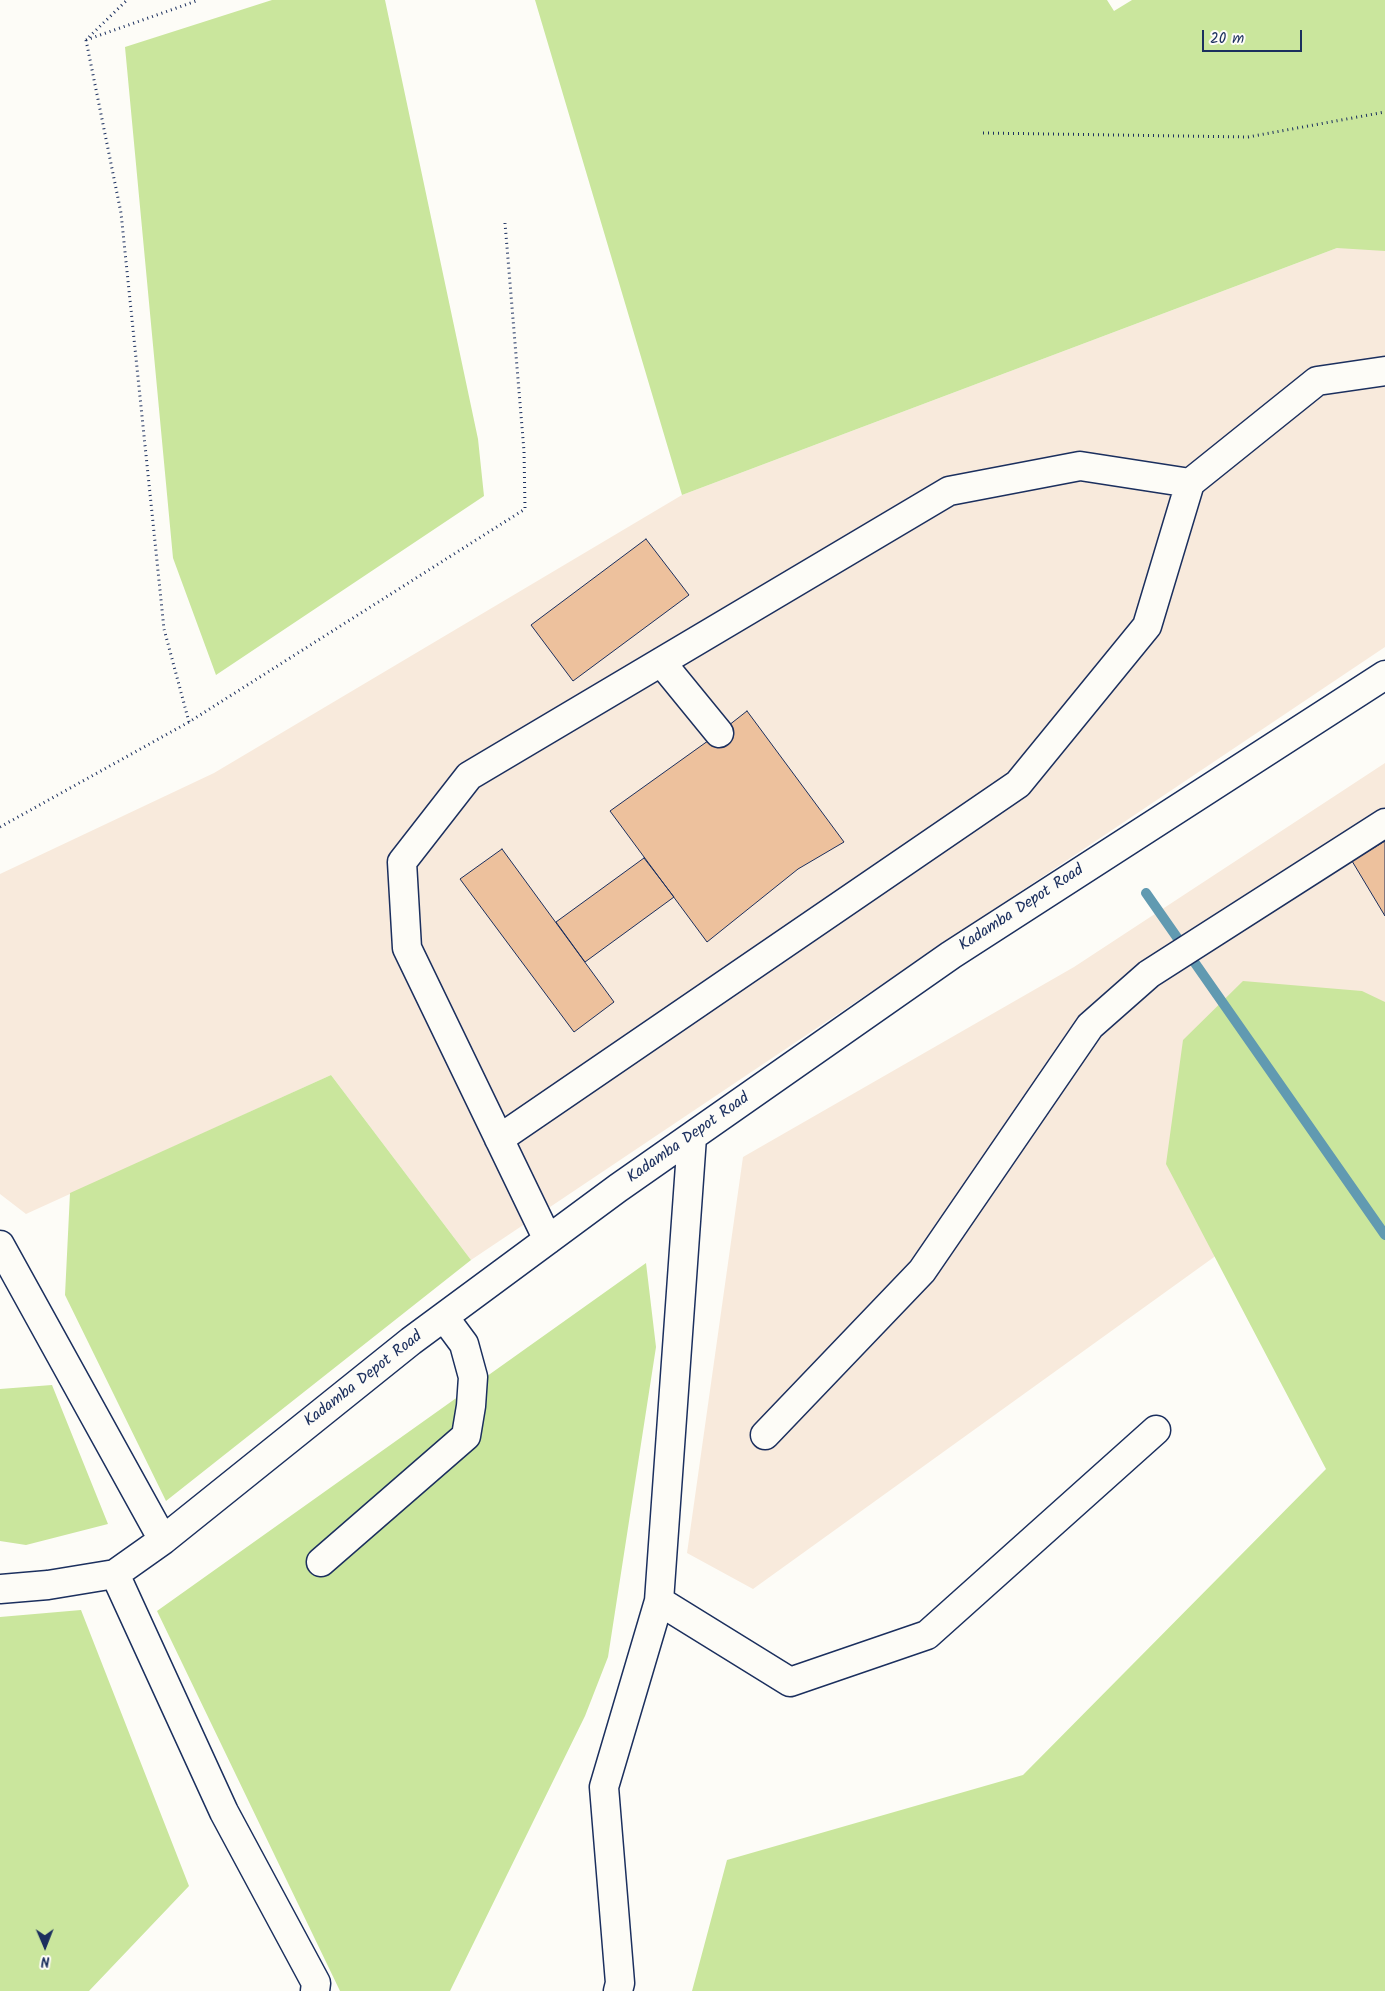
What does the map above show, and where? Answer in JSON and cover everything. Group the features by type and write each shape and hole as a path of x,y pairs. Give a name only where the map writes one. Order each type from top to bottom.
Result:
{"street":[{"path":"499,1138 1018,784 1147,626 1190,483 1317,381 1385,372"},
{"path":"548,1240 407,948 402,862 469,776 948,491 1080,466 1190,483"},
{"path":"661,662 719,733"},
{"name":"Kadamba Depot Road","path":"0,1589 48,1585 115,1574 163,1540 444,1317 692,1137 951,955 1385,675"},
{"path":"765,1435 922,1271 1090,1026 1149,974 1385,824"},
{"path":"618,1991 620,1984 604,1787 659,1600 692,1137"},
{"path":"0,1245 163,1540"},
{"path":"322,1562 466,1436 473,1377 464,1344 444,1317"},
{"path":"659,1600 790,1682 928,1635 1156,1430"},
{"path":"115,1574 224,1812 316,1983 315,1991"}],"path":[{"path":"86,40 127,0"},
{"path":"86,40 199,0"},
{"path":"86,40 121,213 164,629 189,722"},
{"path":"983,133 1248,137 1385,112"},
{"path":"0,826 189,722 525,509 524,451 505,223"}],"shaded area":[{"path":"1385,245 1385,647 471,1260 331,1075 26,1214 0,1194 0,874 214,773 682,495 1337,248"},
{"path":"1385,763 1385,1134 753,1589 687,1553 743,1157 1074,967"}],"green space":[{"path":"272,0 385,0 478,439 484,496 216,675 173,558 125,47"},
{"path":"535,0 1107,0 1114,11 1132,0 1385,0 1385,251 1337,248 682,495"},
{"path":"1243,981 1362,991 1385,1002 1385,1991 692,1991 727,1860 1023,1775 1326,1469 1166,1164 1183,1040"},
{"path":"331,1075 471,1260 166,1501 65,1295 70,1193"},
{"path":"646,1263 656,1347 608,1657 585,1716 450,1991 340,1991 157,1611"},
{"path":"52,1385 108,1524 26,1545 0,1541 0,1389"},
{"path":"81,1610 189,1886 89,1991 0,1991 0,1617"}],"building":[{"path":"646,539 689,595 573,681 531,625"},
{"path":"747,711 844,842 798,869 707,942 610,811"},
{"path":"1385,841 1385,916 1352,861"},
{"path":"502,849 614,1002 574,1032 460,879"},
{"path":"644,858 674,897 585,962 556,922"}],"waterway":[{"path":"1146,893 1385,1235"}]}
